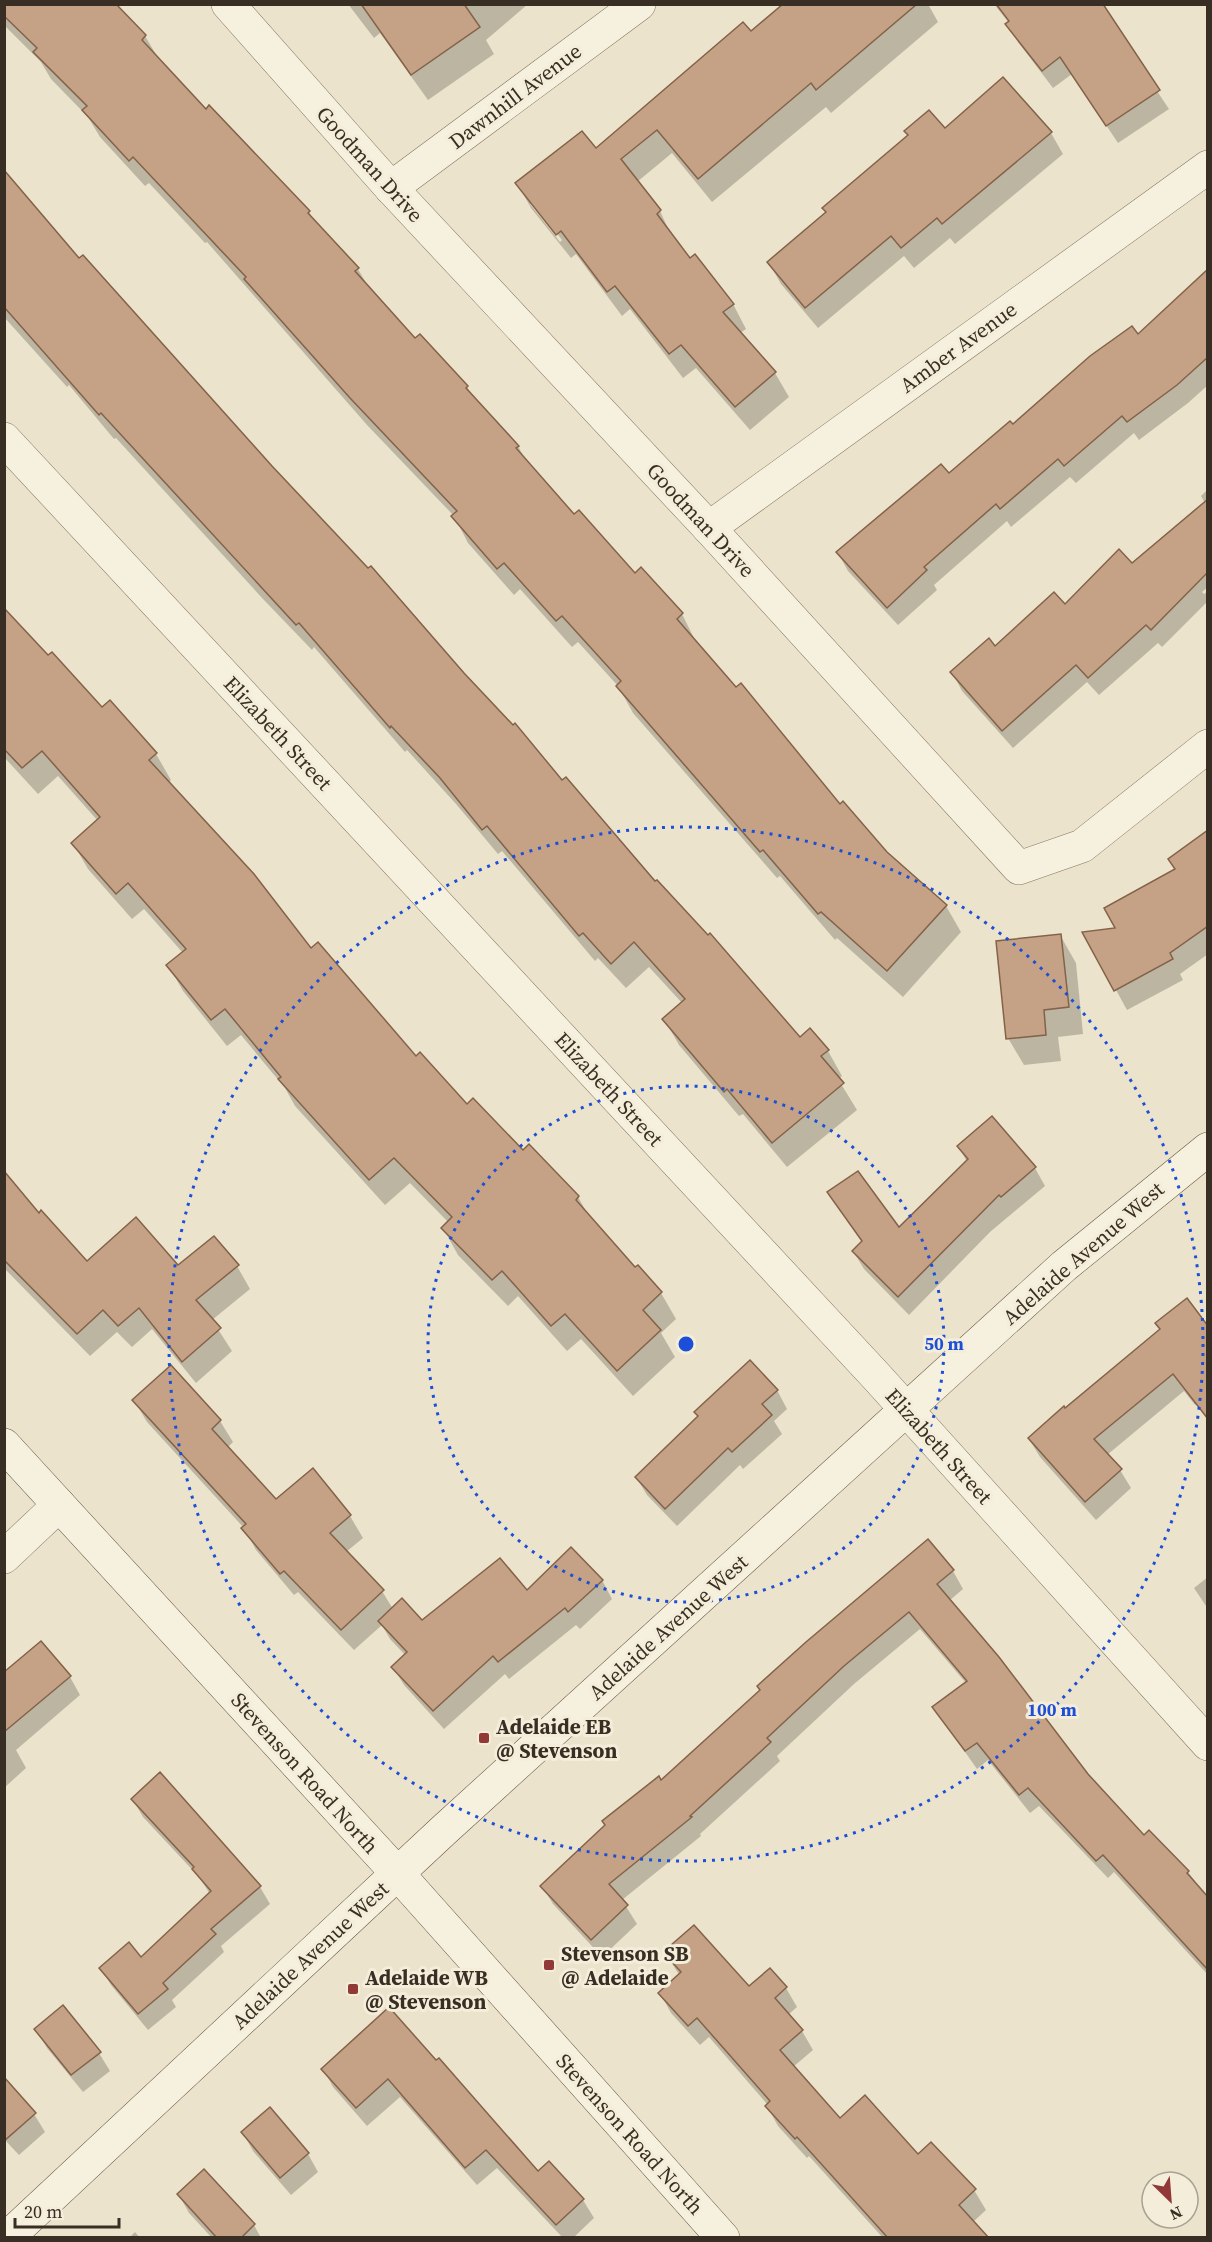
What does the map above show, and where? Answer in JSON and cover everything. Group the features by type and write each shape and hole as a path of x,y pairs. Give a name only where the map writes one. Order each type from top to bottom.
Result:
{"street":[{"name":"Goodman Drive","path":"228,4 391,188 709,528 1018,868 1082,846 1208,747"},
{"name":"Dawnhill Avenue","path":"391,188 639,4"},
{"name":"Amber Avenue","path":"709,528 1208,167"},
{"name":"Elizabeth Street","path":"4,439 906,1410 1208,1744"},
{"name":"Adelaide Avenue West","path":"6,2238 398,1874 1064,1266 1208,1149"},
{"name":"Stevenson Road North","path":"4,1445 398,1874 723,2238"},
{"path":"4,1557 60,1505"}],"building":[{"path":"4,4 116,4 146,35 142,40 206,109 209,105 310,211 308,213 359,268 355,271 415,338 420,334 468,386 466,388 519,446 516,448 574,514 579,510 635,573 641,567 683,613 677,619 736,687 741,683 840,804 843,801 887,852 947,905 887,971 821,912 818,914 763,850 760,852 616,686 621,681 562,616 556,621 504,563 497,569 451,516 457,511 350,398 244,279 246,277 133,157 129,161 82,110 87,106 33,52 37,48 4,16"},
{"path":"361,4 464,4 480,27 411,75"},
{"path":"783,4 917,4 816,90 811,83 698,179 657,130 621,159 661,210 657,214 690,258 695,254 734,304 723,312 776,372 735,407 681,345 669,354 615,286 607,292 561,231 556,235 515,183 582,131 596,148 743,22 751,31"},
{"path":"996,4 1103,4 1160,90 1106,126 1060,57 1042,71 1005,24 1009,21"},
{"path":"1003,77 1052,132 942,224 937,218 901,248 891,236 805,308 767,262 826,212 822,208 908,135 904,131 929,110 945,128"},
{"path":"4,170 79,258 83,255 272,466 368,568 371,566 464,673 513,725 515,723 562,780 566,777 655,881 657,880 708,935 710,933 800,1037 810,1028 829,1050 821,1056 844,1083 772,1143 727,1089 724,1092 662,1019 685,999 634,942 611,964 583,933 579,936 487,826 482,830 440,778 391,726 390,728 299,623 296,625 101,413 99,415 4,307"},
{"path":"1208,269 1208,357 1177,385 1127,422 1122,416 1064,466 1058,459 1000,509 996,504 924,567 927,570 887,608 836,552 941,464 949,473 1010,421 1013,424 1090,356 1132,326 1138,334"},
{"path":"1208,499 1208,572 1151,630 1146,625 1088,678 1076,665 1002,731 950,672 989,638 995,646 1054,592 1065,604 1119,549 1132,563"},
{"path":"4,608 48,655 52,652 102,707 110,700 157,753 149,760 254,874 311,948 318,942 416,1056 420,1052 467,1104 473,1098 523,1150 529,1144 579,1196 576,1200 635,1267 638,1265 662,1292 643,1310 661,1330 617,1371 565,1314 551,1326 502,1271 492,1280 441,1228 452,1217 394,1158 369,1180 278,1079 281,1077 225,1009 211,1020 166,965 186,949 128,883 116,894 71,843 100,817 42,751 22,768 4,749"},
{"path":"1208,830 1208,926 1170,953 1173,959 1114,991 1082,932 1115,928 1104,908 1175,869 1168,859"},
{"path":"1061,934 1069,1007 1044,1010 1046,1035 1006,1039 996,941"},
{"path":"992,1116 1036,1167 1001,1197 999,1195 898,1297 852,1251 862,1241 827,1192 858,1171 899,1227 968,1159 957,1146"},
{"path":"4,1171 39,1213 41,1210 87,1261 136,1217 178,1265 214,1236 239,1265 196,1300 221,1328 182,1362 139,1308 118,1326 103,1310 77,1334 4,1260"},
{"path":"1187,1298 1208,1326 1208,1419 1173,1374 1094,1439 1122,1469 1085,1502 1028,1438 1160,1329 1155,1323"},
{"path":"750,1360 778,1390 762,1404 772,1415 732,1452 728,1448 665,1509 635,1477 698,1416 694,1412"},
{"path":"171,1365 221,1420 212,1429 276,1499 313,1468 351,1515 330,1533 384,1590 341,1630 284,1571 280,1574 241,1528 246,1524 132,1400"},
{"path":"928,1539 954,1570 937,1584 999,1657 1088,1774 1144,1835 1149,1830 1189,1871 1187,1873 1208,1897 1208,1970 1103,1855 1096,1861 1028,1788 1019,1795 977,1743 965,1751 932,1707 967,1681 909,1612 844,1666 767,1738 771,1742 690,1816 692,1817 609,1884 628,1905 591,1940 540,1886 605,1825 602,1821 659,1776 661,1780 760,1690 757,1686"},
{"path":"571,1547 603,1580 568,1612 565,1608 498,1662 493,1656 433,1711 391,1667 407,1652 378,1621 402,1598 422,1620 500,1558 527,1590"},
{"path":"41,1641 71,1676 4,1732 4,1672"},
{"path":"160,1772 261,1886 211,1929 216,1934 163,1983 168,1989 138,2014 99,1968 129,1942 141,1957 211,1891 192,1869 194,1867 131,1799"},
{"path":"694,1925 749,1986 770,1968 787,1987 775,1998 803,2030 780,2050 840,2118 865,2095 918,2154 931,2142 976,2189 959,2205 989,2238 888,2238 797,2137 795,2139 765,2106 770,2101 697,2018 688,2026 658,1993 681,1972 663,1952"},
{"path":"63,2005 101,2052 71,2075 34,2029"},
{"path":"389,2007 436,2060 439,2058 538,2171 549,2161 584,2199 556,2225 486,2150 465,2168 388,2079 356,2108 321,2069"},
{"path":"4,2077 36,2113 4,2141"},
{"path":"270,2107 309,2153 280,2178 241,2132"},
{"path":"204,2169 255,2224 241,2238 217,2238 177,2194"}],"place":[{"name":"Adelaide EB @ Stevenson","path":"484,1738"},
{"name":"Stevenson SB @ Adelaide","path":"549,1965"},
{"name":"Adelaide WB @ Stevenson","path":"353,1989"}]}
